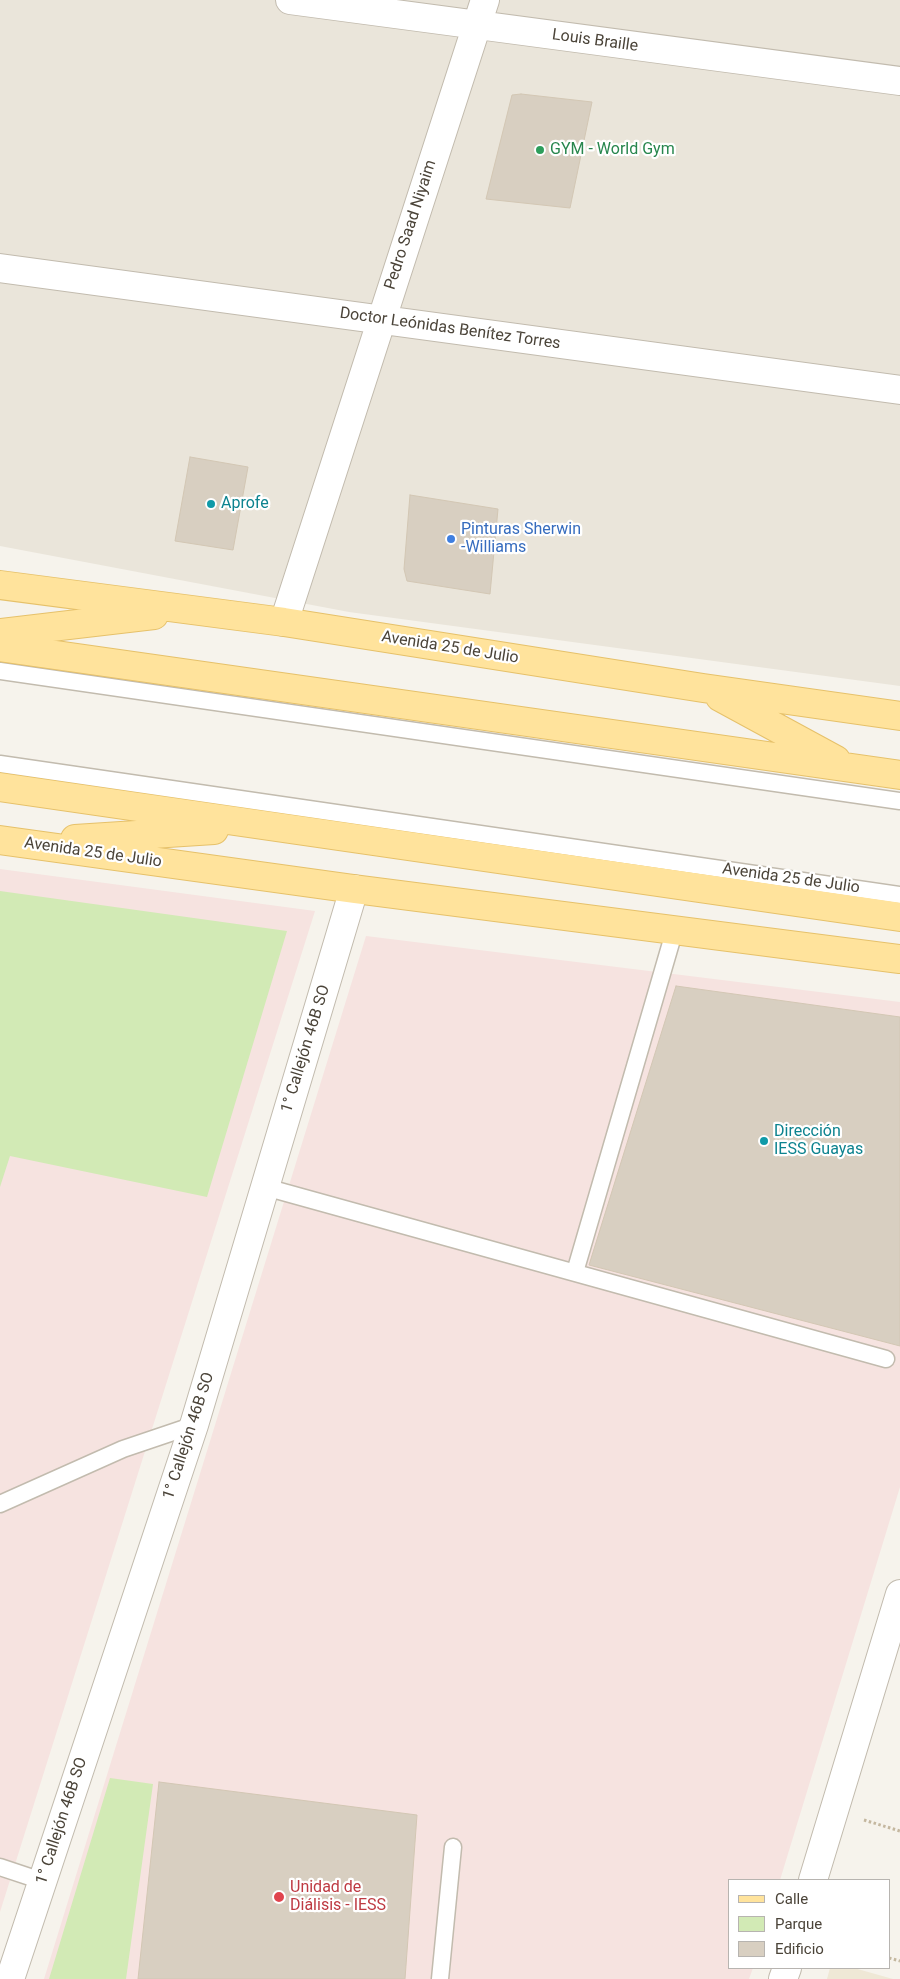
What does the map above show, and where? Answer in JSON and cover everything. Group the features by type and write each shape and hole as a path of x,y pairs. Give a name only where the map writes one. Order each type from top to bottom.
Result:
{"main road":[{"name":"Avenida 25 de Julio","path":"0,585 284,622 703,688 900,716"},
{"path":"0,633 196,611"},
{"path":"0,647 900,775"},
{"path":"703,688 853,769"},
{"name":"Avenida 25 de Julio","path":"0,787 900,917"},
{"path":"8,841 270,826"},
{"name":"Avenida 25 de Julio","path":"8,841 354,889 900,959"}],"street":[{"name":"Louis Braille","path":"290,0 481,12 900,81"},
{"name":"Pedro Saad Niyaim","path":"284,622 481,12"},
{"name":"Doctor Leónidas Benítez Torres","path":"0,268 900,390"},
{"name":"1° Callejón 46B SO","path":"10,1979 194,1425 354,889"},
{"path":"813,1879 900,1594"}],"lane":[{"path":"0,671 900,801"},
{"name":"Avenida 25 de Julio","path":"0,764 900,895"},
{"path":"574,1272 675,929"},
{"path":"265,1188 886,1358"},
{"path":"0,1504 123,1449 194,1425"},
{"path":"440,1979 454,1847"},
{"path":"0,1866 42,1881"}],"path":[{"path":"834,1812 900,1831"}],"shaded area":[{"path":"0,0 900,0 900,686 349,612 0,546"},
{"path":"0,869 315,911 0,1912"},
{"path":"366,936 900,1002 900,1487 780,1879 728,1879 728,1969 753,1969 749,1979 44,1979"},
{"path":"830,1969 858,1969 893,1979 827,1979"}],"green space":[{"path":"0,891 287,931 207,1197 10,1156 0,1187"},
{"path":"110,1778 153,1784 126,1979 49,1979"}],"building":[{"name":"GYM - World Gym","path":"521,94 592,102 570,208 486,199 512,95"},
{"name":"Aprofe","path":"190,457 248,467 233,550 175,541"},
{"name":"Pinturas Sherwin -Williams","path":"410,495 498,509 490,594 407,581 404,569"},
{"name":"Dirección IESS Guayas","path":"676,986 900,1017 900,1346 589,1265"},
{"name":"Unidad de Diálisis - IESS","path":"159,1782 417,1815 405,1979 138,1979"}],"place":[{"name":"GYM - World Gym","path":"540,150"},
{"name":"Aprofe","path":"211,504"},
{"name":"Pinturas Sherwin -Williams","path":"451,539"},
{"name":"Dirección IESS Guayas","path":"764,1141"},
{"name":"Unidad de Diálisis - IESS","path":"279,1897"}]}
